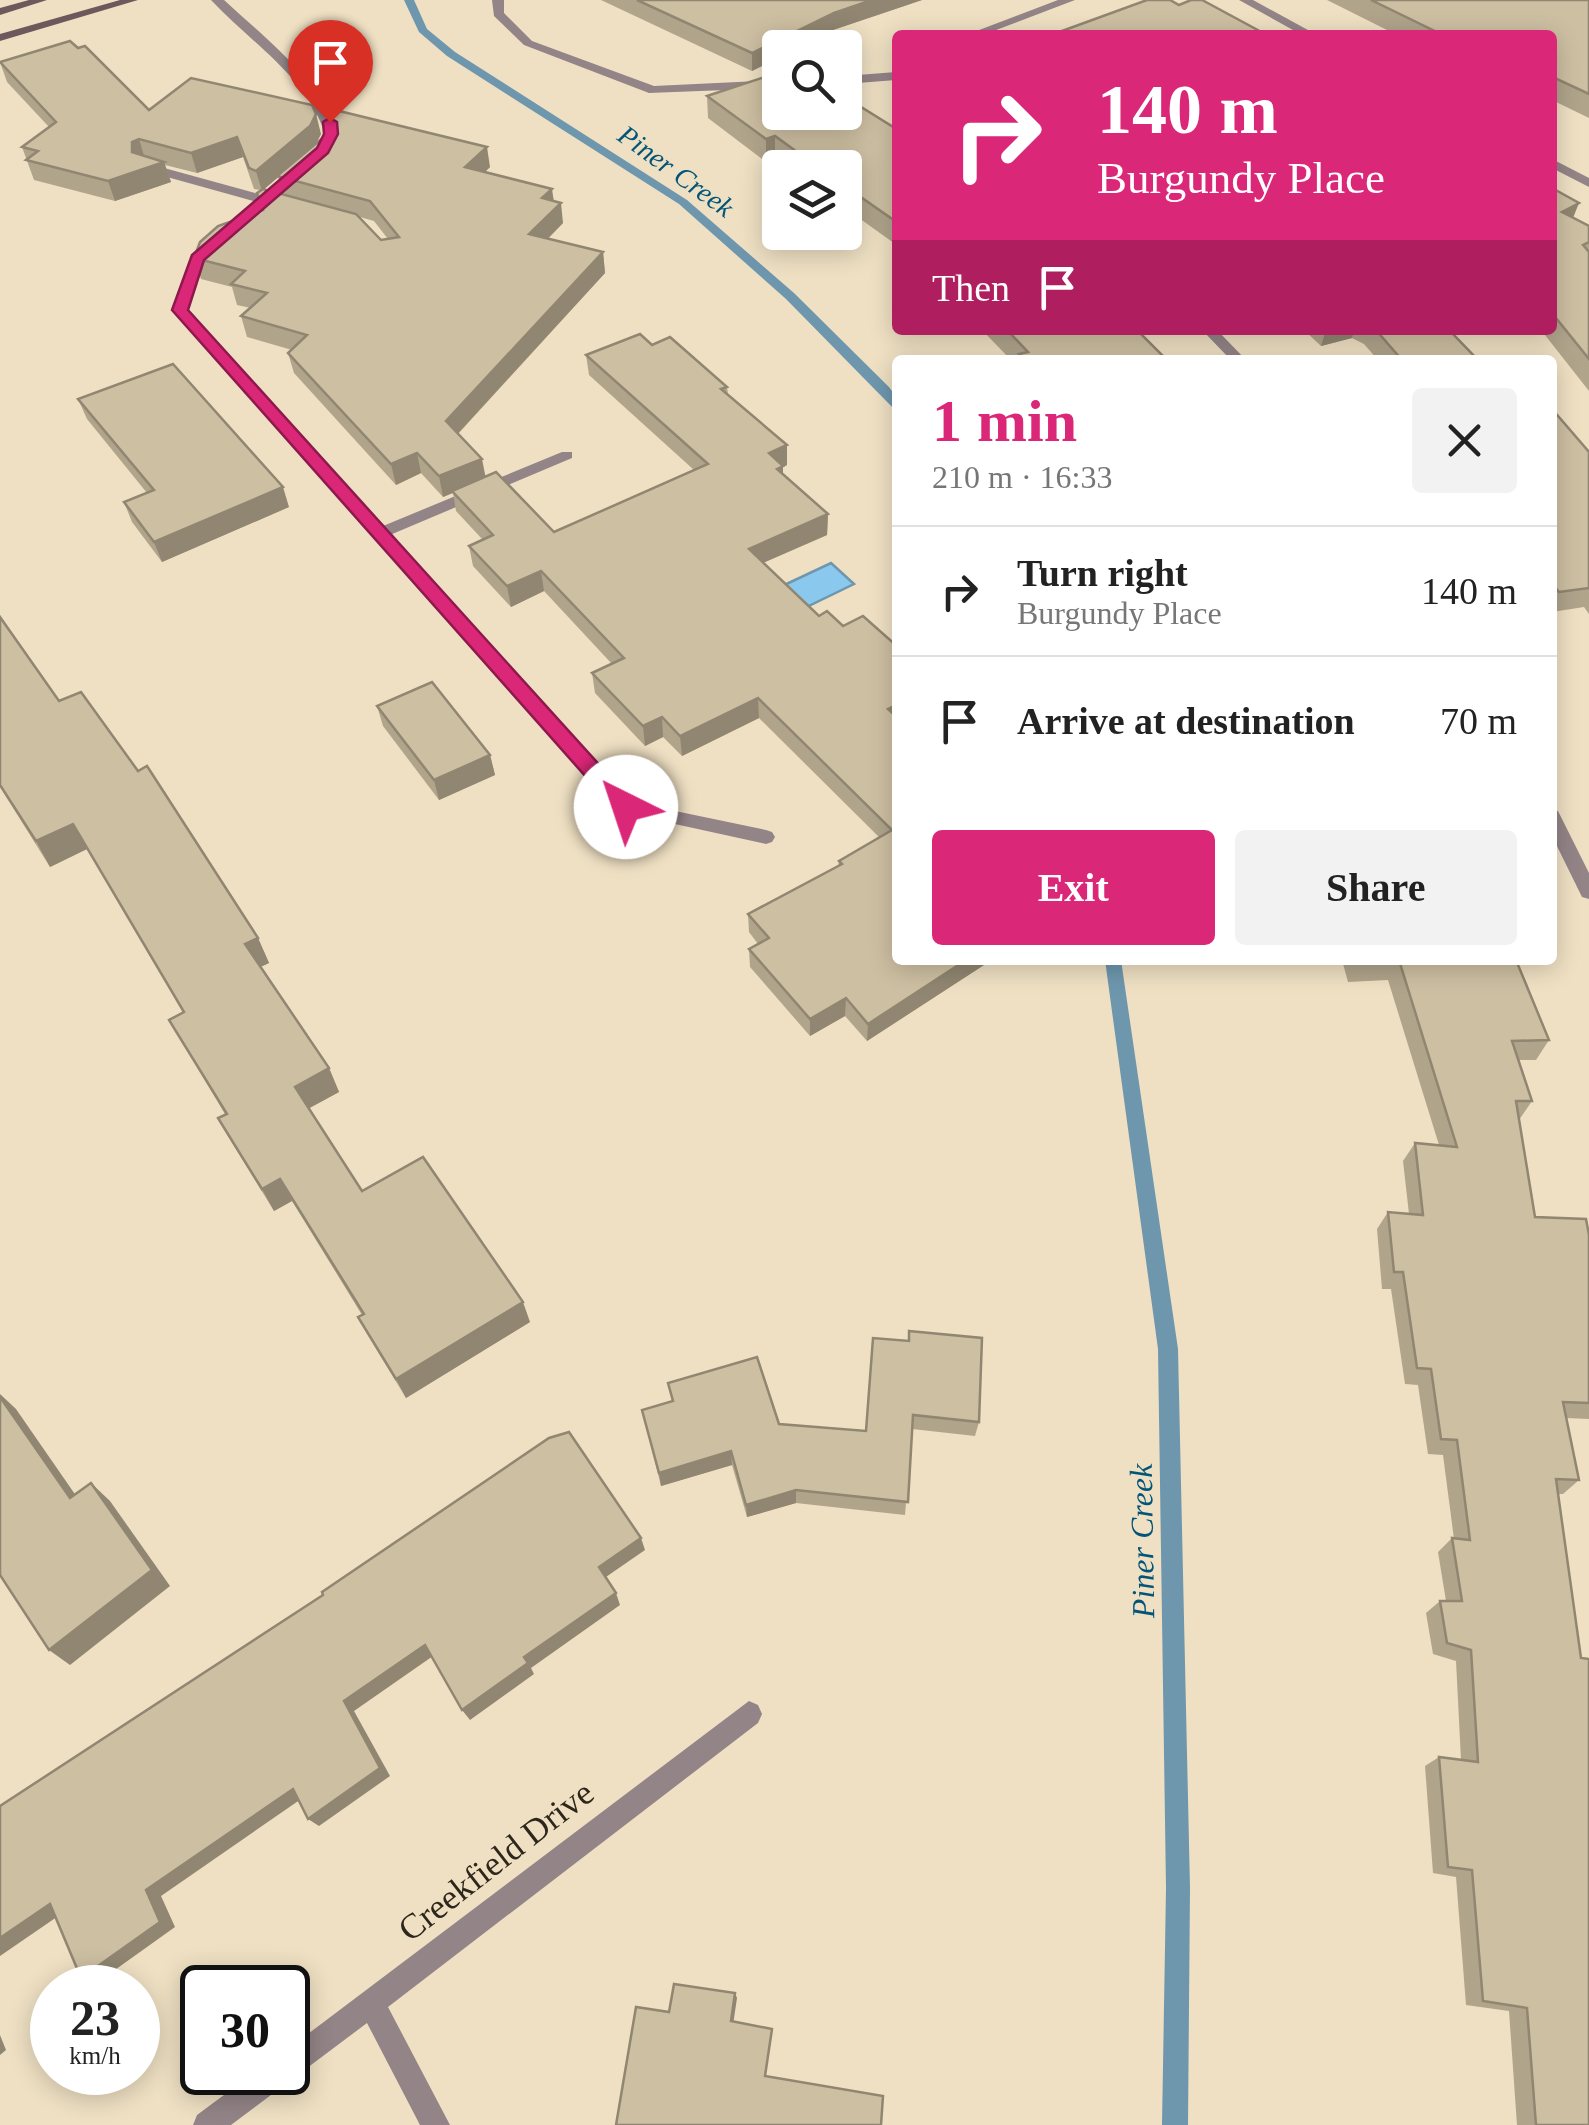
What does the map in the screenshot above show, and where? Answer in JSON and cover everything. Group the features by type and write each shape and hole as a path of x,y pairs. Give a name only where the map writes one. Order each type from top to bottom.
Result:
{"main road":[{"path":"0,12 41,0"},
{"path":"0,38 132,0"}],"street":[{"path":"217,0 260,39 322,108 331,134 323,150 197,258 180,310 626,807 766,836"},
{"path":"498,0 498,14 528,43 654,90 762,85"},
{"path":"986,30 1069,0"},
{"path":"1245,0 1302,30"},
{"path":"862,79 892,77"},
{"path":"146,167 299,210"},
{"path":"1557,167 1589,183"},
{"path":"1214,335 1234,355"},
{"path":"381,532 566,455"},
{"path":"1557,826 1589,892"},
{"name":"Creekfield Drive","path":"310,2050 749,1714"},
{"path":"372,2004 436,2125"},
{"path":"206,2125 247,2095"}],"water":[{"path":"831,563 854,584 786,617 763,595"}],"building":[{"path":"637,0 872,0 799,30 762,30 762,48 752,53"},
{"path":"1147,0 1170,0 1179,5 1202,0 1258,30 1065,30"},
{"path":"1371,0 1589,0 1589,94 1557,79 1557,30 1433,30"},
{"path":"70,41 78,48 85,46 149,110 191,78 312,105 316,114 310,126 256,171 249,168 237,137 191,153 139,139 132,142 132,152 164,162 108,181 26,160 38,151 22,147 56,122 0,62"},
{"path":"762,78 762,130 862,130 862,108 892,126 892,219 862,198 862,150 794,150 775,136 766,139 707,96"},
{"path":"335,110 487,147 465,167 552,189 542,198 561,203 529,234 603,252 446,421 482,459 439,476 417,453 391,464 288,353 307,335 241,316 267,293 231,284 245,271 194,258 200,242 218,226 263,210 257,193 263,189 356,214 381,240 399,237 370,201 277,176 325,136"},
{"path":"1557,191 1579,203 1562,212 1589,226 1589,242 1583,245 1589,252 1589,359 1557,319"},
{"path":"640,334 652,345 670,337 727,387 721,389 787,445 769,453 783,466 777,469 828,514 749,549 819,616 827,611 843,626 863,616 892,642 892,707 888,709 892,713 892,830 758,698 680,736 662,717 643,726 592,673 624,658 541,571 507,586 469,546 493,535 452,491 496,472 554,532 708,464 586,355"},
{"path":"1012,335 1142,335 1162,355 1019,354 1028,352"},
{"path":"1380,335 1454,335 1473,355 1398,355"},
{"path":"173,364 283,487 154,542 124,502 154,490 78,399"},
{"path":"1557,415 1589,452 1589,588 1559,592"},
{"path":"0,617 59,701 81,692 138,771 147,766 258,938 245,944 329,1068 295,1087 362,1191 423,1157 523,1302 396,1379 358,1317 364,1314 280,1179 262,1189 218,1118 227,1114 169,1020 184,1012 73,824 36,841 0,785"},
{"path":"432,682 490,755 434,780 377,706"},
{"path":"892,830 892,965 958,965 868,1024 846,998 810,1019 749,949 769,938 748,914 842,864 839,861"},
{"path":"1401,965 1518,965 1549,1040 1512,1041 1532,1101 1516,1101 1535,1217 1586,1219 1589,1235 1589,1403 1563,1402 1579,1480 1556,1479 1581,1658 1589,1659 1589,2125 1536,2125 1527,2008 1483,2001 1472,1870 1448,1867 1439,1757 1478,1762 1471,1650 1447,1643 1440,1601 1462,1601 1452,1538 1470,1540 1457,1440 1441,1439 1431,1369 1417,1368 1403,1272 1394,1272 1388,1212 1423,1215 1415,1143 1457,1147"},
{"path":"909,1331 982,1338 979,1422 913,1415 908,1502 796,1490 746,1505 731,1451 659,1473 642,1410 673,1401 668,1383 757,1357 779,1424 866,1431 873,1338 909,1341"},
{"path":"0,1397 70,1498 91,1483 152,1570 49,1650 0,1575"},
{"path":"569,1432 641,1538 599,1567 616,1593 524,1657 528,1663 462,1710 425,1645 344,1701 380,1768 308,1819 293,1789 146,1890 160,1922 99,1965 76,1965 50,1904 0,1938 0,1806 323,1595 322,1592 549,1438"},
{"path":"674,1984 735,1993 731,2021 772,2029 765,2076 883,2096 881,2125 616,2125 636,2007 669,2012"}],"waterway":[{"name":"Piner Creek","path":"409,0 423,30 451,54 683,202 790,296 892,400"},
{"name":"Piner Creek","path":"1114,965 1168,1349 1178,1888 1175,2125"}],"route":[{"path":"330,122 331,134 323,150 197,258 180,310 626,807"}]}
